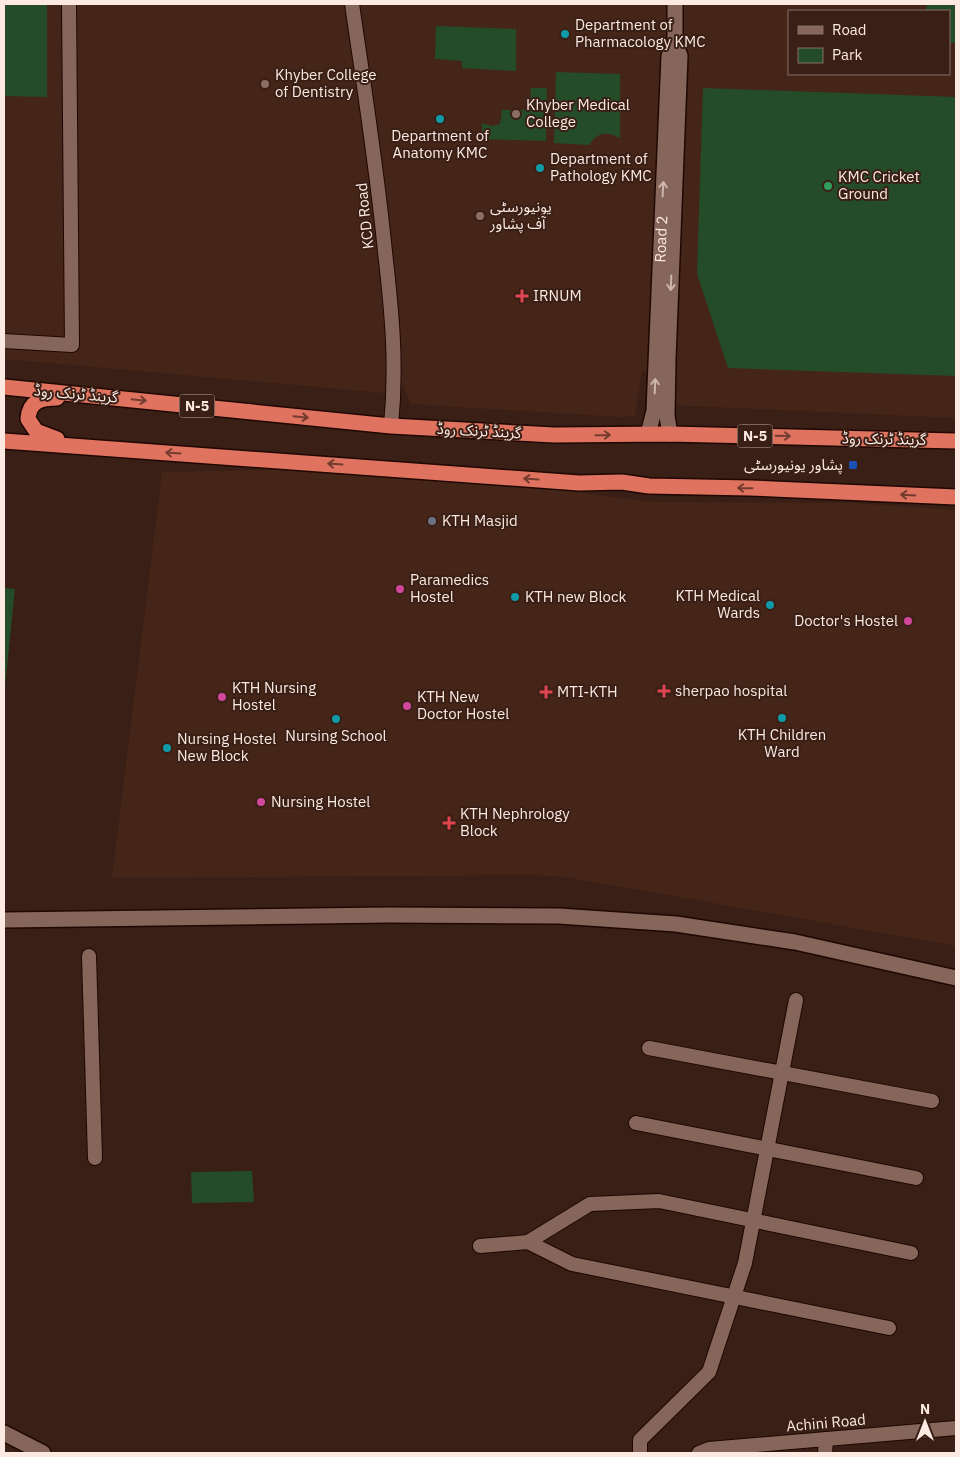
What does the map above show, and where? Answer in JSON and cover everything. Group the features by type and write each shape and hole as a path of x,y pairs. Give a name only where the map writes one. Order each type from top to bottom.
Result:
{"highway":[{"name":"گرینڈ ٹرنک روڈ","path":"4,387 391,426 554,435 670,434 956,441"},
{"path":"93,395 38,400 30,408 28,419 36,431 49,437 81,446 123,450"},
{"path":"4,441 579,483 622,482 649,486 750,488 956,497"}],"street":[{"path":"4,342 72,345 69,4"},
{"name":"KCD Road","path":"352,4 377,175 393,329 395,385 391,426"},
{"name":"Road 2","path":"670,434 667,416 668,359 680,56 675,43 675,4"},
{"name":"Road 2","path":"648,434 654,411 670,56 675,43"},
{"path":"939,496 956,506"},
{"path":"4,920 388,915 559,916 676,924 796,942 956,978"},
{"path":"89,956 95,1158"},
{"path":"640,1453 640,1440 709,1372 745,1263 796,1000"},
{"path":"649,1048 932,1101"},
{"path":"636,1122 916,1178"},
{"path":"480,1246 528,1242 590,1204 659,1201 911,1253"},
{"path":"528,1242 572,1264 889,1328"},
{"name":"Achini Road","path":"699,1453 709,1449 826,1446 956,1428"},
{"path":"5,1437 43,1453"}],"shaded area":[{"name":"یونیورسٹی آف پشاور","path":"4,4 956,4 956,418 667,405 669,374 642,371 635,416 620,417 411,404 404,386 387,384 384,393 4,359"},
{"name":"MTI-KTH","path":"383,468 653,502 853,503 956,510 956,946 565,877 531,875 112,878 162,472"}],"green space":[{"path":"4,4 47,4 47,97 4,96"},
{"path":"927,4 956,4 956,43 950,43 950,10 926,10"},
{"path":"436,26 516,29 516,71 462,68 462,61 435,59"},
{"path":"556,72 620,74 620,138 611,134 603,134 595,137 589,145 554,143"},
{"path":"531,88 547,88 546,141 482,139 482,123 491,126 500,124 502,110 530,110"},
{"name":"KMC Cricket Ground","path":"703,88 956,97 956,376 728,368 697,274"},
{"path":"4,588 15,589 4,696"},
{"path":"252,1171 254,1202 192,1203 191,1172"}],"place":[{"name":"Department of Pharmacology KMC","path":"565,34"},
{"name":"Khyber College of Dentistry","path":"265,84"},
{"name":"Khyber Medical College","path":"516,114"},
{"name":"Department of Anatomy KMC","path":"440,119"},
{"name":"Department of Pathology KMC","path":"540,168"},
{"name":"KMC Cricket Ground","path":"828,186"},
{"name":"یونیورسٹی آف پشاور","path":"480,216"},
{"name":"IRNUM","path":"522,296"},
{"name":"پشاور یونیورسٹی","path":"853,465"},
{"name":"KTH Masjid","path":"432,521"},
{"name":"Paramedics Hostel","path":"400,589"},
{"name":"KTH new Block","path":"515,597"},
{"name":"KTH Medical Wards","path":"770,605"},
{"name":"Doctor's Hostel","path":"908,621"},
{"name":"sherpao hospital","path":"664,691"},
{"name":"MTI-KTH","path":"546,692"},
{"name":"KTH Nursing Hostel","path":"222,697"},
{"name":"KTH New Doctor Hostel","path":"407,706"},
{"name":"KTH Children Ward","path":"782,718"},
{"name":"Nursing School","path":"336,719"},
{"name":"Nursing Hostel New Block","path":"167,748"},
{"name":"Nursing Hostel","path":"261,802"},
{"name":"KTH Nephrology Block","path":"449,823"}]}
